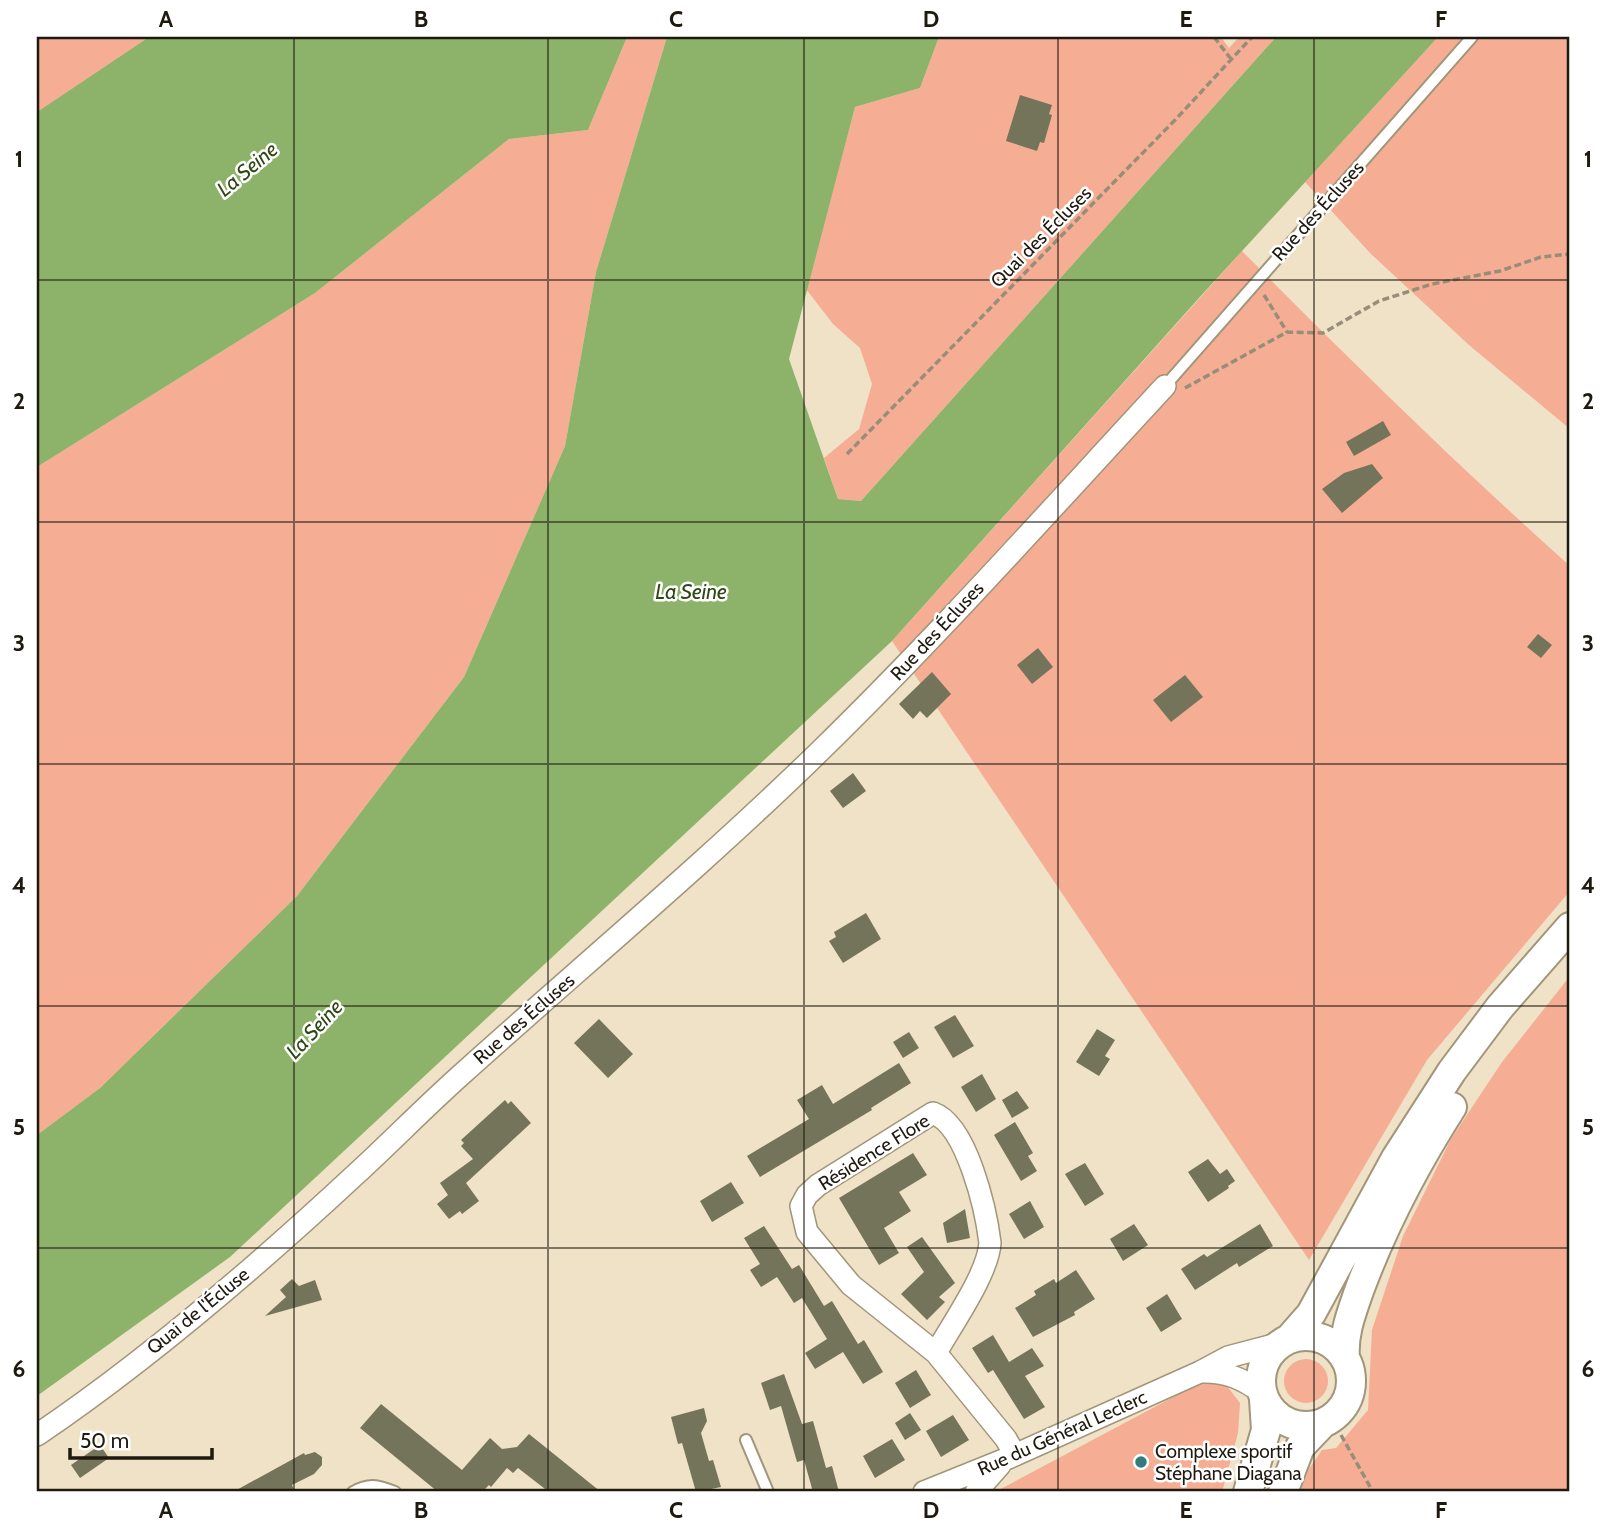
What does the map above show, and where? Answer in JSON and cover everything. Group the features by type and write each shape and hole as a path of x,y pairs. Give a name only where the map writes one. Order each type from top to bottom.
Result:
{"main road":[{"path":"1248,1492 1266,1430 1260,1383 1263,1366 1270,1353 1311,1314 1396,1158 1452,1071 1500,1007 1570,927"},
{"path":"1283,1492 1300,1447 1322,1424 1338,1413 1348,1397 1351,1378 1343,1343 1369,1264 1408,1182 1469,1079 1511,1019 1570,948"},
{"path":"1285,1341 1307,1336 1321,1339 1333,1345 1345,1359"},
{"path":"1263,1396 1278,1418 1290,1424 1308,1427 1322,1424"}],"street":[{"name":"Rue des Écluses","path":"353,1177 461,1075 679,883 819,752 1172,389"},
{"name":"Résidence Flore","path":"936,1353 981,1271 989,1253 990,1243 977,1179 951,1129 944,1119 933,1113 818,1185 807,1195 801,1206 807,1232 851,1285 936,1353 1006,1439 1011,1457"},
{"name":"Quai de l'Écluse","path":"37,1436 84,1403 246,1273 353,1177"},
{"name":"Rue du Général Leclerc","path":"924,1492 1011,1457 1228,1357 1285,1341"},
{"path":"1200,1372 1222,1372 1234,1376 1263,1396"},
{"path":"976,1492 1011,1457"}],"lane":[{"name":"Rue des Écluses","path":"1172,389 1255,282 1472,37"},
{"path":"746,1440 768,1492"},
{"path":"353,1492 365,1485 395,1492"}],"path":[{"path":"1214,37 1231,59"},
{"name":"Quai des Écluses","path":"846,454 1177,118 1252,37"},
{"path":"1172,389 1287,332 1323,334 1379,301 1433,284 1500,271 1541,257 1570,254"},
{"path":"1255,282 1287,332"},
{"path":"1352,1456 1373,1492"}],"shaded area":[{"path":"37,37 149,37 37,112"},
{"path":"627,37 667,37 596,272 565,446 464,677 297,896 100,1088 37,1135 37,467 315,293 509,139 588,130"},
{"path":"939,37 1221,37 1229,48 1239,37 1276,37 861,501 838,499 824,458 859,429 872,384 860,348 833,324 806,289 855,107 920,88"},
{"path":"1438,37 1570,37 1570,429 1469,345 1370,253 1305,182"},
{"path":"1242,251 1404,411 1570,566 1570,891 1427,1060 1309,1260 892,641"},
{"path":"1570,976 1570,1492 1300,1492 1309,1469 1322,1450 1336,1448 1368,1410 1372,1330 1403,1236 1451,1139 1502,1062"},
{"path":"1306,1359 1322,1365 1328,1381 1322,1397 1306,1403 1290,1397 1284,1381 1290,1365"},
{"name":"Complexe sportif Stéphane Diagana","path":"1211,1382 1227,1386 1240,1403 1238,1433 1222,1492 995,1492 1194,1386"}],"water":[{"name":"La Seine","path":"149,37 627,37 588,130 509,139 315,293 37,467 37,112"},
{"name":"La Seine","path":"667,37 939,37 920,88 855,107 789,359 838,499 861,501 1276,37 1438,37 1199,298 892,641 230,1257 37,1396 37,1135 100,1088 297,896 464,677 565,446 596,272"}],"building":[{"path":"1020,95 1052,105 1044,143 1040,142 1037,151 1006,141"},
{"path":"1383,421 1391,435 1354,456 1346,442"},
{"path":"1372,464 1383,478 1342,513 1322,489 1344,473"},
{"path":"1538,634 1552,645 1541,658 1527,647"},
{"path":"1038,648 1053,667 1032,684 1017,665"},
{"path":"932,672 951,694 927,718 920,711 913,719 899,704"},
{"path":"1185,675 1203,697 1171,722 1153,700"},
{"path":"853,773 866,791 843,808 830,791"},
{"path":"866,913 881,939 843,963 829,941 836,937 834,932"},
{"path":"955,1015 974,1046 953,1058 934,1027"},
{"path":"599,1019 633,1054 608,1078 574,1043"},
{"path":"1097,1029 1115,1040 1105,1056 1110,1059 1099,1076 1076,1062"},
{"path":"909,1032 919,1048 903,1058 893,1042"},
{"path":"899,1063 911,1083 871,1108 872,1110 760,1177 747,1156 809,1119 797,1100 822,1085 833,1104"},
{"path":"982,1074 996,1099 976,1112 961,1087"},
{"path":"1017,1091 1029,1108 1012,1118 1002,1100"},
{"path":"505,1100 508,1104 511,1101 531,1123 466,1183 479,1201 462,1214 460,1211 449,1219 437,1204 448,1195 440,1183 473,1159 461,1146 464,1143 461,1140"},
{"path":"1015,1122 1033,1153 1028,1156 1037,1171 1021,1181 994,1135"},
{"path":"913,1153 927,1175 899,1192 911,1211 884,1228 899,1253 879,1265 839,1198"},
{"path":"1208,1159 1220,1174 1227,1169 1235,1181 1208,1202 1188,1172"},
{"path":"1085,1163 1104,1194 1085,1206 1065,1174"},
{"path":"731,1182 744,1203 712,1222 700,1201"},
{"path":"1030,1201 1044,1227 1024,1239 1009,1214"},
{"path":"965,1209 970,1238 947,1243 943,1223"},
{"path":"1134,1224 1148,1245 1123,1261 1110,1239"},
{"path":"1260,1224 1273,1246 1239,1267 1237,1263 1195,1290 1181,1269 1204,1254 1207,1257"},
{"path":"764,1226 792,1269 799,1265 824,1306 832,1301 858,1344 864,1340 883,1372 863,1384 843,1352 815,1369 805,1353 827,1339 802,1298 794,1303 777,1277 761,1287 750,1270 760,1264 744,1238"},
{"path":"922,1237 955,1283 939,1297 945,1302 927,1320 901,1294 924,1272 907,1247"},
{"path":"1076,1270 1095,1299 1074,1312 1075,1315 1033,1337 1015,1308 1036,1295 1034,1291 1054,1279 1056,1283"},
{"path":"292,1279 299,1286 315,1280 322,1300 265,1316 286,1297 280,1290"},
{"path":"1167,1294 1182,1319 1161,1332 1146,1308"},
{"path":"993,1335 1009,1362 1032,1348 1044,1366 1025,1376 1045,1407 1024,1419 993,1370 988,1373 972,1348"},
{"path":"916,1370 931,1395 910,1408 895,1383"},
{"path":"784,1374 802,1424 813,1421 826,1468 832,1466 839,1492 813,1492 804,1460 797,1462 781,1406 770,1410 761,1383"},
{"path":"381,1404 462,1470 490,1438 502,1449 517,1447 529,1434 601,1492 549,1492 518,1468 513,1473 507,1468 491,1487 489,1485 482,1492 438,1492 360,1428"},
{"path":"704,1408 707,1421 701,1433 709,1461 713,1460 721,1487 696,1492 682,1443 678,1444 671,1417"},
{"path":"910,1413 921,1430 905,1440 895,1423"},
{"path":"953,1415 969,1440 941,1457 926,1431"},
{"path":"892,1439 905,1460 875,1478 863,1456"},
{"path":"100,1445 109,1458 80,1478 71,1465"},
{"path":"315,1452 322,1457 322,1465 314,1474 292,1485 295,1492 233,1492 304,1453"}],"place":[{"name":"Complexe sportif Stéphane Diagana","path":"1141,1462"}]}
